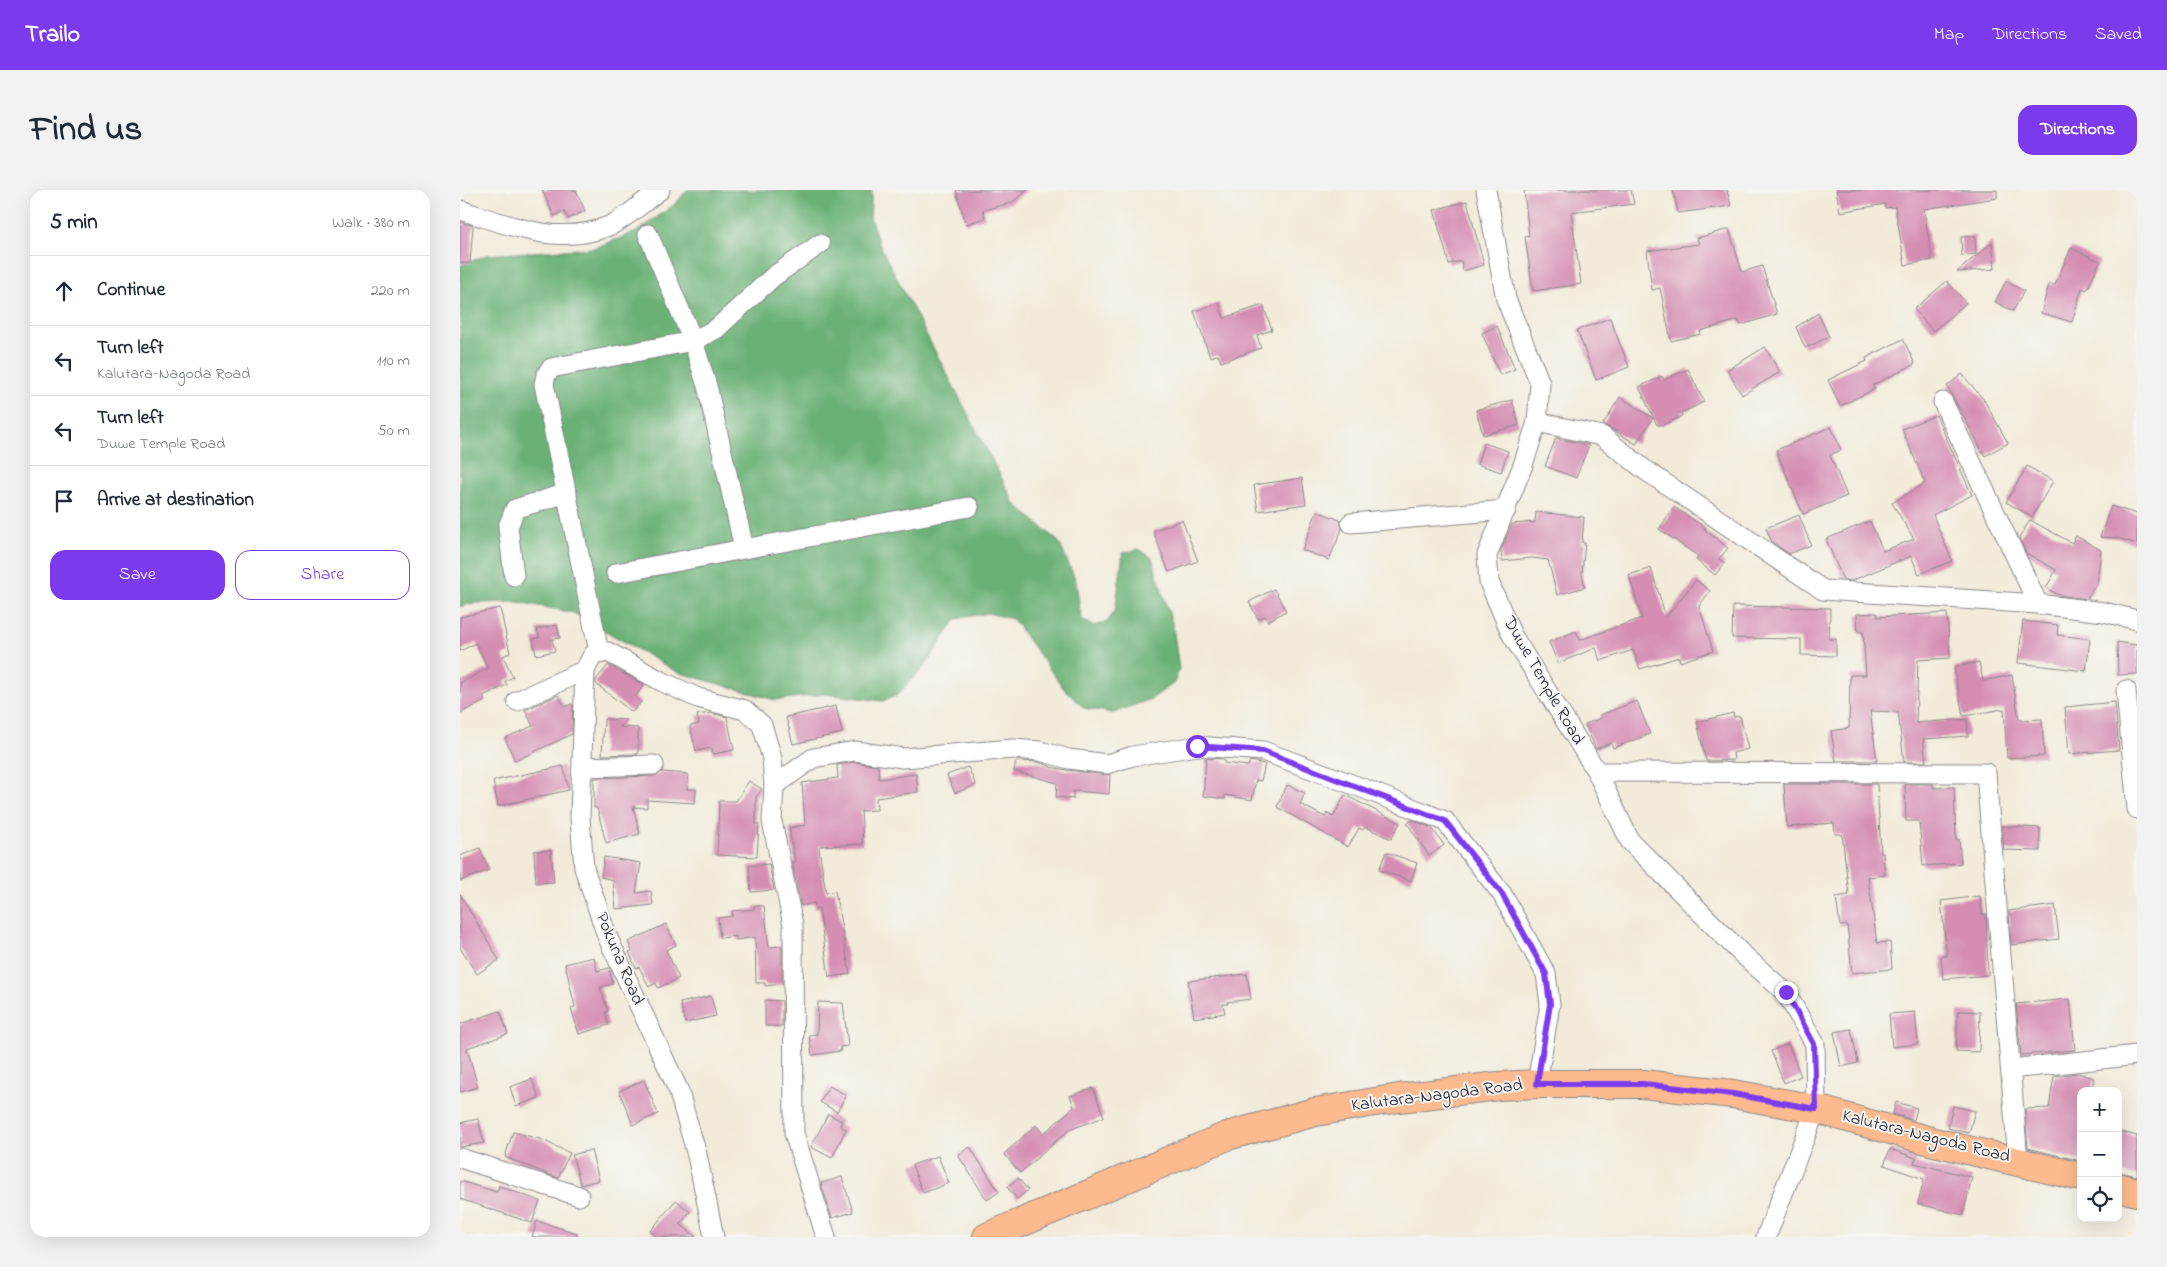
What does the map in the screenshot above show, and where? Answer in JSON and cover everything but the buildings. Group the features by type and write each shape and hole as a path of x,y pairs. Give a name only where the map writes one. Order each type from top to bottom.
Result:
{"main road":[{"name":"Kalutara-Nagoda Road","path":"987,1237 1227,1136 1324,1110 1399,1098 1498,1086 1643,1084 1733,1094 1816,1109 1934,1142 2077,1176"},
{"path":"2122,1188 2137,1192"}],"street":[{"path":"460,210 539,234 572,236 610,225 660,190"},
{"name":"Duwe Temple Road","path":"1486,190 1506,299 1540,383 1537,422 1506,510 1487,555 1489,582 1512,635 1597,772 1630,841 1740,952 1786,992 1814,1044 1816,1109"},
{"path":"648,234 693,340 707,386 744,548"},
{"path":"600,652 544,384 546,375 551,368 693,340 716,329 774,276 820,244"},
{"path":"1943,402 2038,604"},
{"path":"1537,422 1602,436 1646,470 1823,590 2038,604 2104,612 2137,620"},
{"path":"514,576 508,527 515,509 567,493"},
{"path":"616,573 969,507"},
{"path":"1351,523 1506,510"},
{"path":"517,701 585,670 594,655 600,652 608,652 661,681 698,698 745,710 762,725 772,758 774,786 772,821 793,925 794,1133 826,1237"},
{"name":"Pokuna Road","path":"585,670 580,818 584,868 607,936 678,1089 697,1155 714,1237"},
{"path":"2126,690 2137,809"},
{"path":"774,786 812,758 856,751 903,758 1013,749 1040,751 1069,759 1107,764 1133,756 1197,746 1263,751 1362,788 1445,821 1502,894 1546,974 1550,1004 1537,1084"},
{"path":"582,767 654,766"},
{"path":"1597,772 1986,773 2018,1161"},
{"path":"2011,1069 2137,1055"},
{"path":"1766,1237 1816,1109"},
{"path":"460,1158 579,1196"}],"green space":[{"path":"687,190 872,190 870,217 879,244 1015,504 1059,542 1076,581 1081,618 1093,626 1107,622 1115,611 1123,553 1139,549 1152,558 1173,626 1179,669 1174,683 1151,699 1113,713 1084,708 1064,689 1013,619 988,613 956,619 925,666 896,696 883,701 826,694 775,700 677,672 574,613 519,602 474,603 460,607 460,266 486,255 594,248 636,232 674,205"}],"route":[{"path":"1197,746 1263,751 1445,821 1502,894 1546,974 1550,1004 1537,1084 1643,1084 1733,1094 1816,1109 1814,1044 1786,992"}]}
